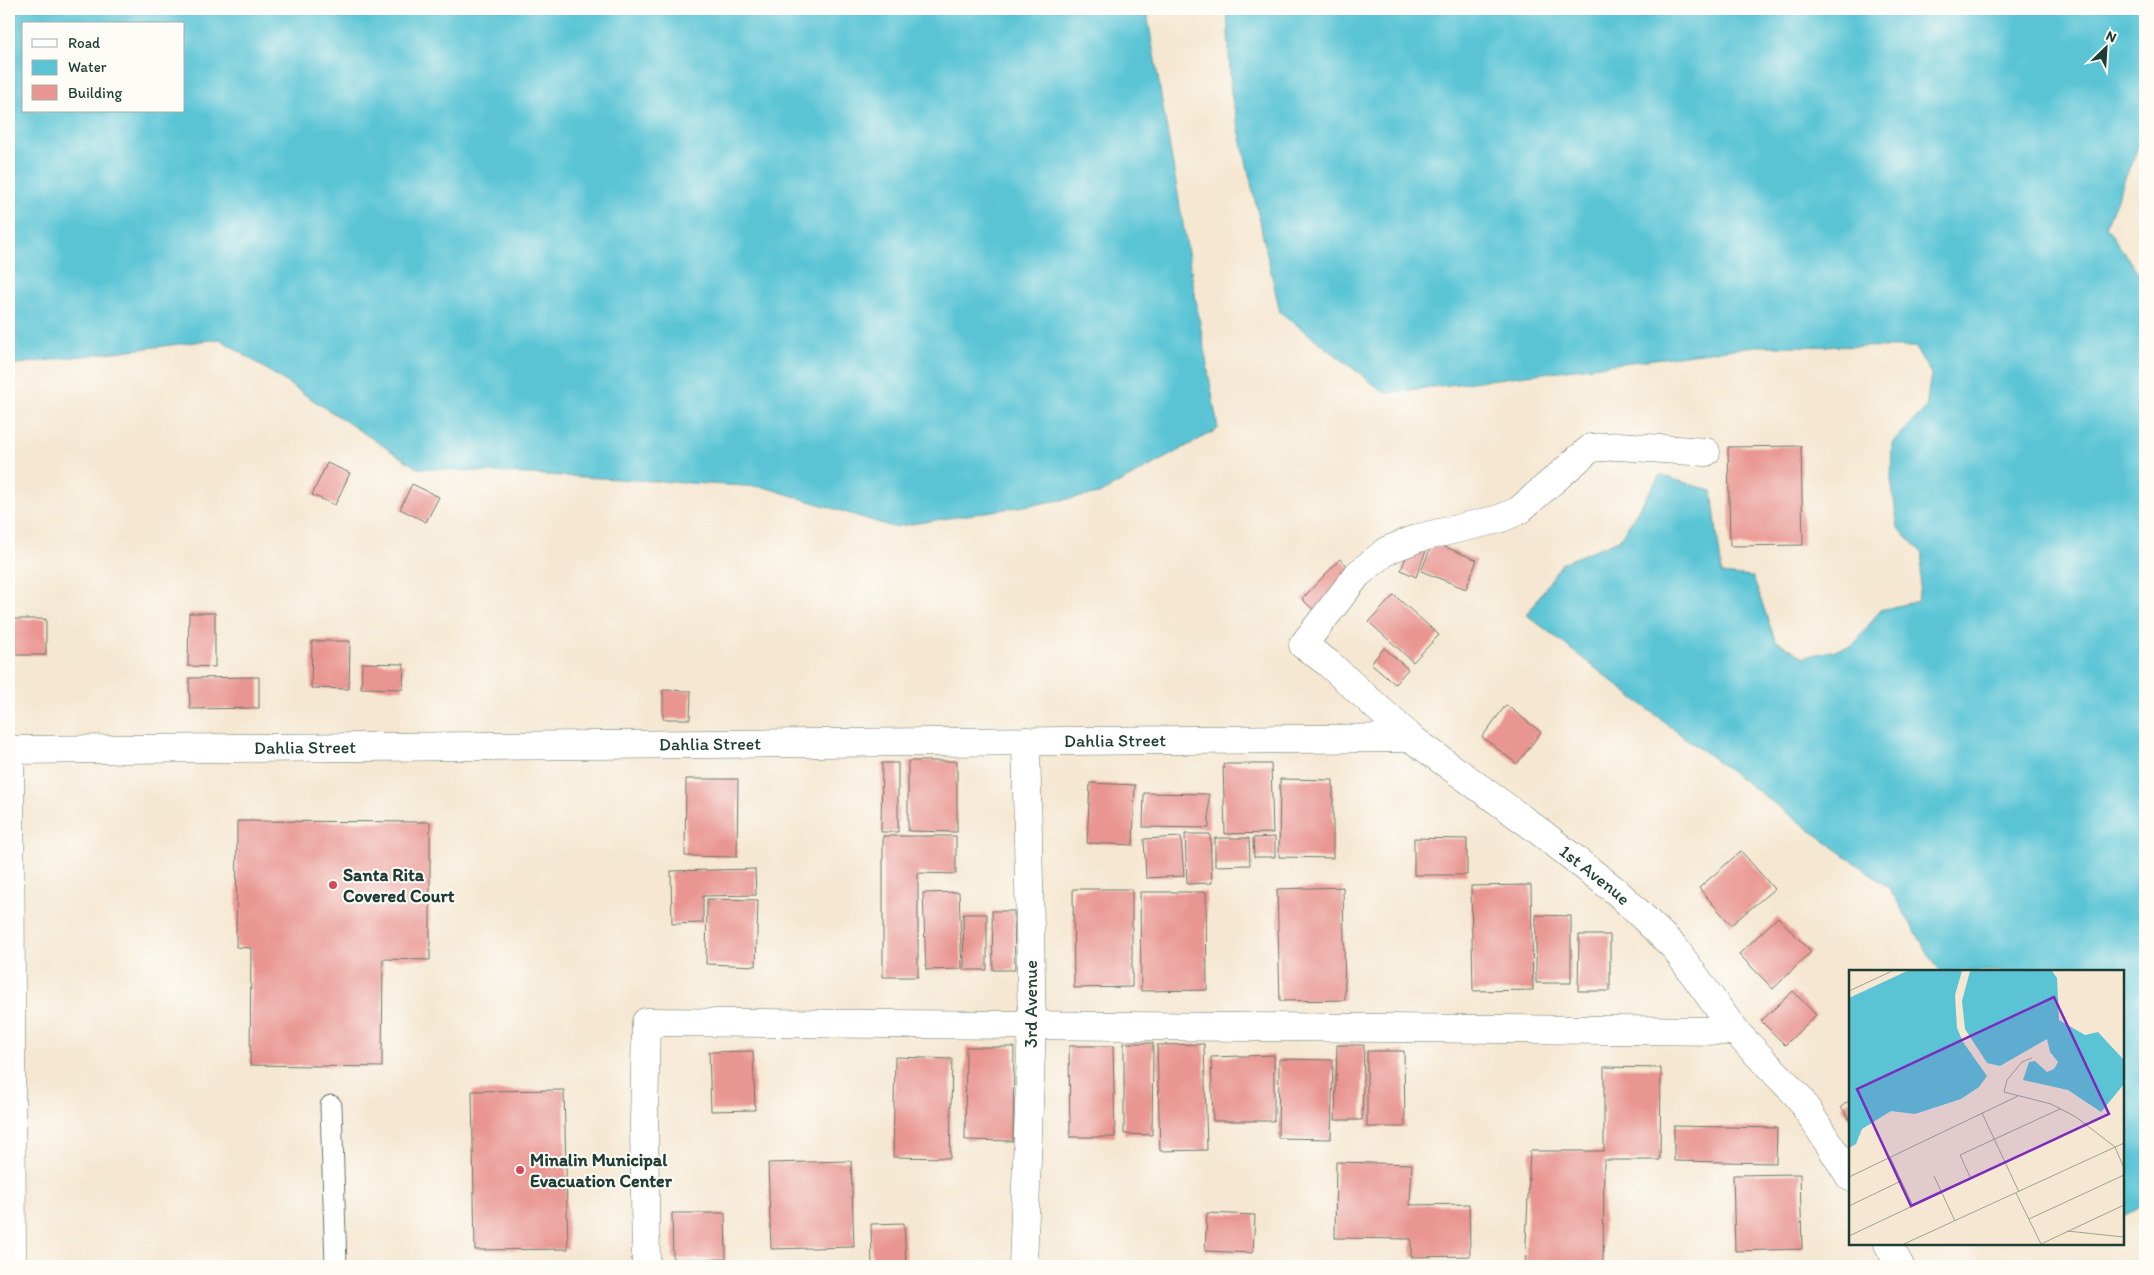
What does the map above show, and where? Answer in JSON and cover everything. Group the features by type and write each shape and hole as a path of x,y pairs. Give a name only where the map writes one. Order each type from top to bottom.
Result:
{"street":[{"name":"1st Avenue","path":"1706,452 1619,446 1592,448 1518,511 1499,519 1418,538 1388,550 1358,574 1303,645 1328,663 1411,738 1539,831 1616,892 1674,947 1735,1031 1799,1097 1849,1175"},
{"name":"Dahlia Street","path":"9,750 1411,738"},
{"name":"3rd Avenue","path":"1023,1266 1032,1026 1026,741"},
{"path":"9,750 12,1266"},
{"path":"646,1266 644,1123 646,1022 1735,1031"},
{"path":"1889,1245 1900,1266"}],"lane":[{"path":"331,1106 336,1266"}],"water":[{"path":"9,9 1149,9 1148,19 1218,429 1099,494 893,527 764,487 417,468 220,339 9,365"},
{"path":"1227,9 2145,9 2145,129 2106,226 2145,284 2145,1205 2124,1216 2124,970 1938,970 1889,888 1676,731 1527,615 1562,563 1619,540 1660,475 1712,491 1722,574 1753,577 1775,640 1804,657 1853,646 1880,610 1918,601 1923,554 1898,528 1891,479 1892,443 1926,408 1931,374 1915,347 1757,346 1385,393 1280,312 1231,94"}],"building":[{"path":"2141,154 2145,154 2145,180 2143,181"},
{"path":"1801,446 1803,545 1730,546 1728,447"},
{"path":"327,463 350,473 335,505 312,495"},
{"path":"412,484 439,497 426,522 400,509"},
{"path":"1433,542 1477,560 1466,589 1421,571"},
{"path":"1411,545 1426,551 1416,577 1401,570"},
{"path":"1340,559 1356,574 1318,614 1302,599"},
{"path":"1394,595 1439,635 1413,662 1369,622"},
{"path":"189,613 215,613 215,667 188,666"},
{"path":"9,619 46,619 46,655 9,655"},
{"path":"312,641 350,641 349,689 311,688"},
{"path":"1384,648 1408,669 1395,684 1371,663"},
{"path":"362,663 404,664 403,689 361,688"},
{"path":"259,677 259,708 190,709 189,678"},
{"path":"663,690 691,691 690,719 663,719"},
{"path":"1506,705 1541,732 1517,764 1482,737"},
{"path":"908,761 957,761 957,832 908,831"},
{"path":"882,763 898,763 898,832 881,832"},
{"path":"1223,764 1271,764 1273,833 1225,834"},
{"path":"686,779 738,779 737,857 685,856"},
{"path":"1280,779 1333,780 1333,858 1279,857"},
{"path":"1090,783 1135,785 1133,845 1087,843"},
{"path":"1144,793 1209,794 1209,828 1143,827"},
{"name":"Santa Rita Covered Court","path":"237,821 430,822 430,960 383,959 382,1067 250,1065 251,948 236,947"},
{"path":"1185,834 1210,834 1212,883 1187,884"},
{"path":"883,836 956,836 956,874 918,873 918,977 883,977"},
{"path":"1181,837 1184,876 1146,878 1144,839"},
{"path":"1275,837 1275,857 1254,857 1253,838"},
{"path":"1215,838 1249,838 1250,865 1215,866"},
{"path":"1414,838 1467,839 1467,875 1414,875"},
{"path":"1741,851 1774,889 1731,925 1699,888"},
{"path":"755,869 756,895 703,896 703,923 672,924 671,871"},
{"path":"1531,885 1533,990 1473,991 1471,886"},
{"path":"1343,887 1345,1000 1280,1001 1277,889"},
{"path":"1073,889 1132,889 1132,987 1074,988"},
{"path":"959,892 962,969 926,970 923,893"},
{"path":"1140,892 1206,892 1207,990 1141,991"},
{"path":"707,899 758,900 756,966 706,964"},
{"path":"992,911 1014,911 1015,970 993,970"},
{"path":"963,914 987,914 987,970 964,970"},
{"path":"1536,915 1571,916 1571,983 1536,983"},
{"path":"1778,917 1811,952 1773,989 1739,954"},
{"path":"1579,935 1610,935 1610,991 1578,991"},
{"path":"1793,991 1816,1015 1785,1045 1761,1021"},
{"path":"1124,1043 1153,1043 1152,1135 1124,1134"},
{"path":"1204,1044 1207,1150 1160,1151 1157,1045"},
{"path":"1337,1045 1364,1045 1362,1120 1335,1120"},
{"path":"1069,1046 1113,1046 1115,1137 1070,1137"},
{"path":"966,1047 1014,1047 1013,1141 965,1140"},
{"path":"753,1051 755,1110 711,1111 709,1052"},
{"path":"1367,1051 1404,1051 1405,1127 1367,1127"},
{"path":"1274,1055 1274,1121 1213,1121 1211,1057"},
{"path":"895,1057 952,1059 950,1158 893,1157"},
{"path":"1279,1059 1333,1060 1331,1139 1278,1138"},
{"path":"1604,1067 1661,1068 1660,1160 1604,1160 1603,1266 1525,1266 1530,1151 1604,1151"},
{"name":"Minalin Municipal Evacuation Center","path":"564,1090 568,1249 475,1250 472,1091"},
{"path":"1849,1101 1849,1119 1841,1107"},
{"path":"1674,1126 1777,1128 1776,1163 1674,1161"},
{"path":"851,1161 854,1247 771,1249 768,1163"},
{"path":"1336,1162 1412,1164 1410,1205 1469,1204 1470,1256 1411,1257 1411,1239 1335,1238"},
{"path":"1800,1174 1802,1249 1735,1251 1733,1175"},
{"path":"672,1213 725,1213 726,1259 673,1259"},
{"path":"1207,1213 1255,1215 1253,1253 1205,1251"},
{"path":"904,1223 906,1266 872,1266 871,1224"}],"place":[{"name":"Santa Rita Covered Court","path":"333,885"},
{"name":"Minalin Municipal Evacuation Center","path":"520,1170"}]}
